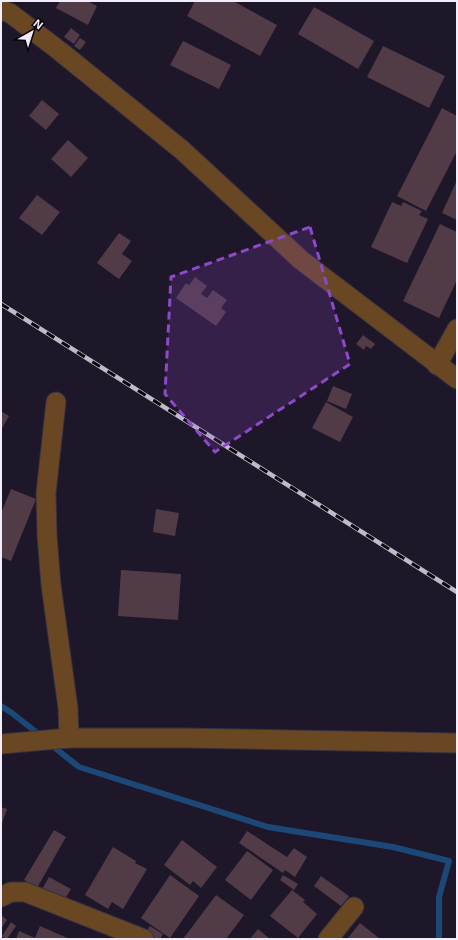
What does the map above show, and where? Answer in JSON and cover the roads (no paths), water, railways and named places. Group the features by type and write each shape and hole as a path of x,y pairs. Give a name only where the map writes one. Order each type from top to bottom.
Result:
{"street":[{"path":"9,8 182,150 301,260 457,379"},
{"path":"437,365 457,329"},
{"path":"56,402 46,493 47,535 51,585 68,708 67,738"},
{"path":"1,744 67,738 185,738 457,743"},
{"path":"1,897 11,892 25,892 144,939"},
{"path":"328,939 354,907"}],"waterway":[{"path":"1,706 41,736"},
{"path":"50,744 79,767 268,827 393,847 449,861 439,897 439,939"}],"railway":[{"path":"1,304 457,592"}]}
